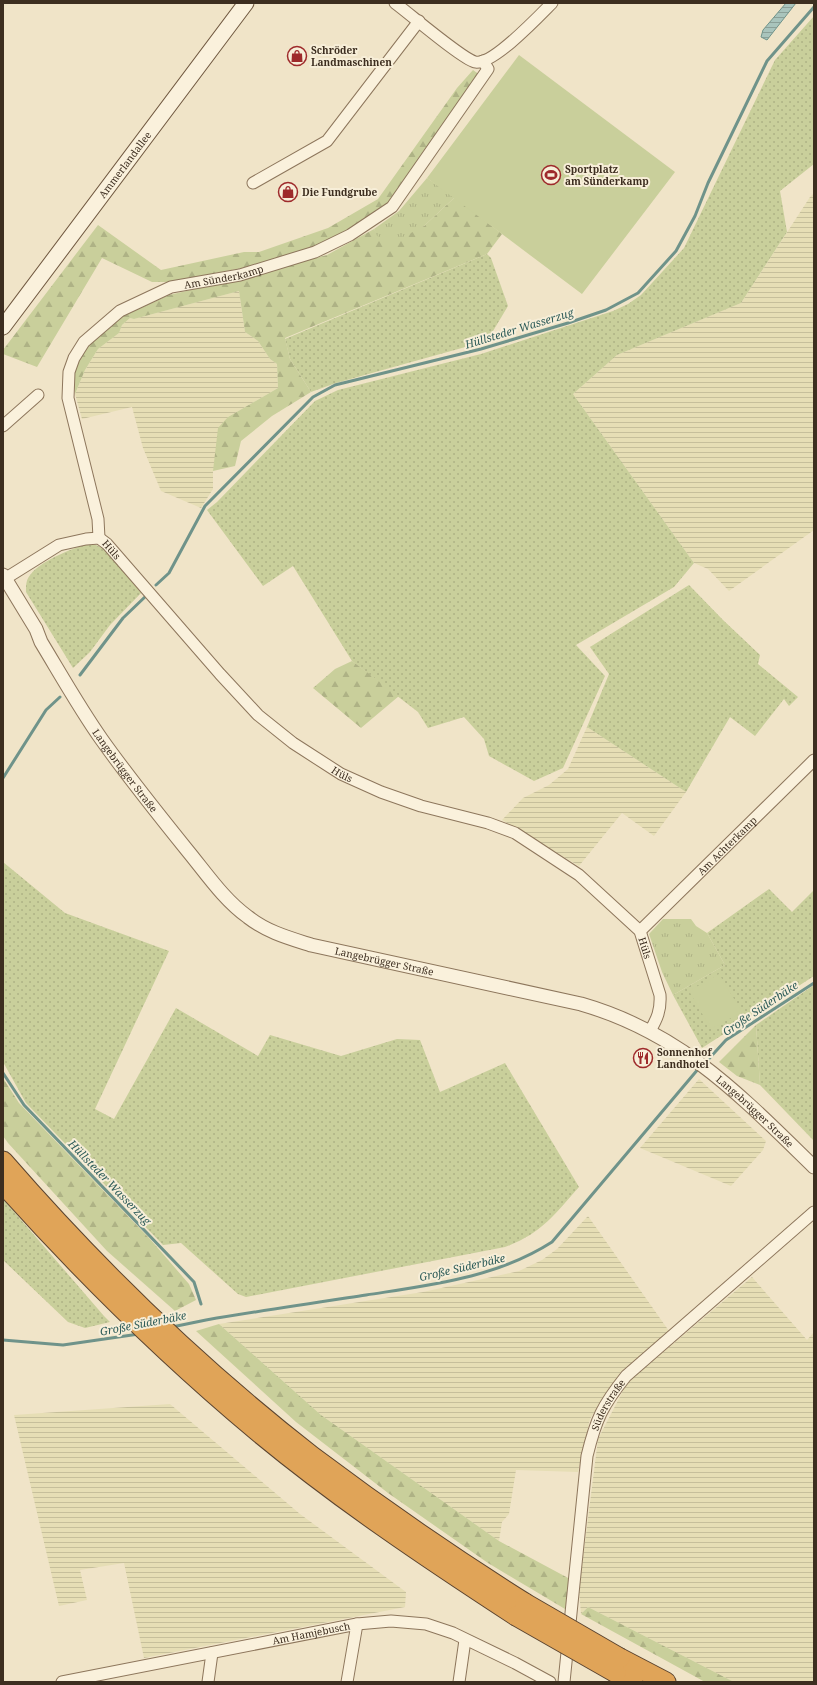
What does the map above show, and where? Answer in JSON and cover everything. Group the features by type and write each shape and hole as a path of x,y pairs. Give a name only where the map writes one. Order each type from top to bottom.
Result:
{"highway":[{"path":"3,1161 60,1225 125,1302"},
{"path":"3,1184 59,1246 125,1302 182,1354 354,1487 436,1546 520,1610 618,1666 666,1682"},
{"path":"618,1666 633,1682"}],"main road":[{"name":"Ammerlandallee","path":"3,327 246,3"}],"street":[{"path":"395,3 461,54 475,62 483,61 496,54 516,38 552,3"},
{"path":"253,183 327,141 419,21"},
{"name":"Am Sünderkamp","path":"99,538 98,519 68,398 69,372 74,358 84,342 120,311 171,287 240,275 315,252 350,235 392,207 488,69 483,61"},
{"path":"3,426 38,395"},
{"name":"Hüls","path":"4,581 59,545 86,539 99,538 107,544 220,674 258,715 293,743 341,774 381,792 421,806 488,823 525,839 580,875 640,931 660,995 660,1010 650,1031"},
{"name":"Langebrügger Straße","path":"4,581 30,631 41,642 101,738 150,803 234,906 266,929 286,938 581,1004 610,1013 650,1031 694,1058 747,1102 814,1167"},
{"name":"Am Achterkamp","path":"640,931 814,760"},
{"name":"Süderstraße","path":"564,1682 587,1456 595,1424 607,1400 626,1376 814,1212"},
{"name":"Am Hamjebusch","path":"62,1682 357,1624 391,1621 426,1624 453,1633 550,1682"},
{"path":"347,1682 357,1624"},
{"path":"459,1682 465,1640"},
{"path":"208,1682 212,1653"}],"shaded area":[{"path":"814,193 814,530 729,591 708,569 694,563 573,394 617,355 741,303"},
{"path":"239,291 245,332 258,341 270,359 277,364 278,388 228,417 213,471 213,489 201,508 161,491 143,448 132,407 82,419 75,394 85,370 98,349 119,333 122,325 130,318 134,319"},
{"path":"587,727 686,792 654,836 622,813 579,866 502,820 523,798 549,785 568,769"},
{"path":"699,1079 766,1141 763,1150 731,1186 640,1148"},
{"path":"588,1216 669,1331 621,1372 605,1394 590,1419 578,1472 516,1470 509,1514 502,1522 499,1541 321,1415 219,1324 423,1292 519,1271 542,1260 557,1249"},
{"path":"752,1277 807,1340 814,1332 814,1682 734,1682 588,1607 581,1614 579,1590 598,1439 627,1383"},
{"path":"170,1404 300,1514 406,1592 405,1607 144,1658 124,1563 80,1570 87,1600 59,1606 14,1415"}],"green space":[{"path":"814,16 814,164 780,191 787,232 741,303 617,355 573,394 694,563 674,587 576,645 605,676 563,768 534,781 489,756 484,739 464,717 428,728 418,712 352,661 293,566 263,586 207,510 217,502 315,401 338,390 481,354 613,311 628,304 641,295 684,248 775,60"},
{"name":"Sportplatz am Sünderkamp","path":"519,55 675,172 582,294 427,178"},
{"path":"473,70 480,75 389,203 330,241 290,255 242,268 168,282 152,282 102,258 37,367 3,354 3,350 98,225 161,270 244,252 259,252 328,228 378,199 457,88"},
{"path":"427,178 455,197 424,226 392,243 377,236 374,229 399,211"},
{"path":"455,197 502,234 487,254 285,338 290,359 311,392 272,416 241,441 235,466 213,471 218,428 228,417 278,388 277,364 270,359 258,341 245,332 239,291 134,319 130,318 122,325 119,333 98,349 85,370 75,394 73,378 77,362 91,342 117,319 169,295 234,280 327,255 374,229 378,236 424,226"},
{"path":"487,254 491,258 508,306 487,341 336,383 311,392 290,359 285,339"},
{"path":"84,545 96,545 108,551 144,590 110,625 90,652 73,668 26,592 26,585 29,576 48,560"},
{"path":"689,585 760,655 758,664 798,697 789,706 784,699 755,736 730,717 686,792 587,727 609,674 590,647"},
{"path":"352,661 399,696 361,728 313,688 335,669"},
{"path":"3,862 65,913 169,951 95,1109 114,1119 176,1008 258,1056 270,1035 341,1056 397,1039 420,1040 440,1092 505,1063 579,1187 555,1214 538,1229 518,1242 505,1247 246,1297 238,1294 181,1243 163,1245 26,1103 3,1062"},
{"path":"769,889 792,912 814,890 814,976 702,1048 673,995 725,965 707,933"},
{"path":"663,919 691,919 696,926 707,933 725,965 673,995 662,972 649,934"},
{"path":"719,974 742,1012 711,1029 689,991"},
{"path":"814,985 814,1141 760,1085 756,1025"},
{"path":"756,1025 760,1085 737,1076 719,1062"},
{"path":"3,1078 19,1103 150,1239 189,1284 196,1300 175,1311 107,1251 8,1143 3,1136"},
{"path":"3,1199 110,1322 85,1328 68,1322 3,1260"},
{"path":"219,1324 321,1415 499,1541 570,1579 565,1609 488,1563 388,1493 296,1422 196,1331"},
{"path":"588,1607 734,1682 705,1682 581,1614"}],"water":[{"path":"786,3 796,3 767,40 761,37 763,30"}],"waterway":[{"name":"Hüllsteder Wasserzug","path":"156,585 169,573 205,506 313,397 335,385 481,349 568,323 606,310 638,293 676,251 695,216 708,183 767,61 814,7"},
{"name":"Hüllsteder Wasserzug","path":"80,675 123,618 147,595"},
{"name":"Hüllsteder Wasserzug","path":"3,778 46,710 60,697"},
{"name":"Große Süderbäke","path":"705,1063 726,1040 814,983"},
{"name":"Große Süderbäke","path":"172,1327 206,1320 414,1288 485,1272 531,1254 552,1242 699,1068"},
{"name":"Hüllsteder Wasserzug","path":"3,1073 24,1105 194,1282 201,1304"},
{"name":"Große Süderbäke","path":"3,1340 63,1345 139,1334"}],"place":[{"name":"Schröder Landmaschinen","path":"297,56"},
{"name":"Sportplatz am Sünderkamp","path":"551,175"},
{"name":"Die Fundgrube","path":"288,192"},
{"name":"Sonnenhof Landhotel","path":"643,1058"}]}
